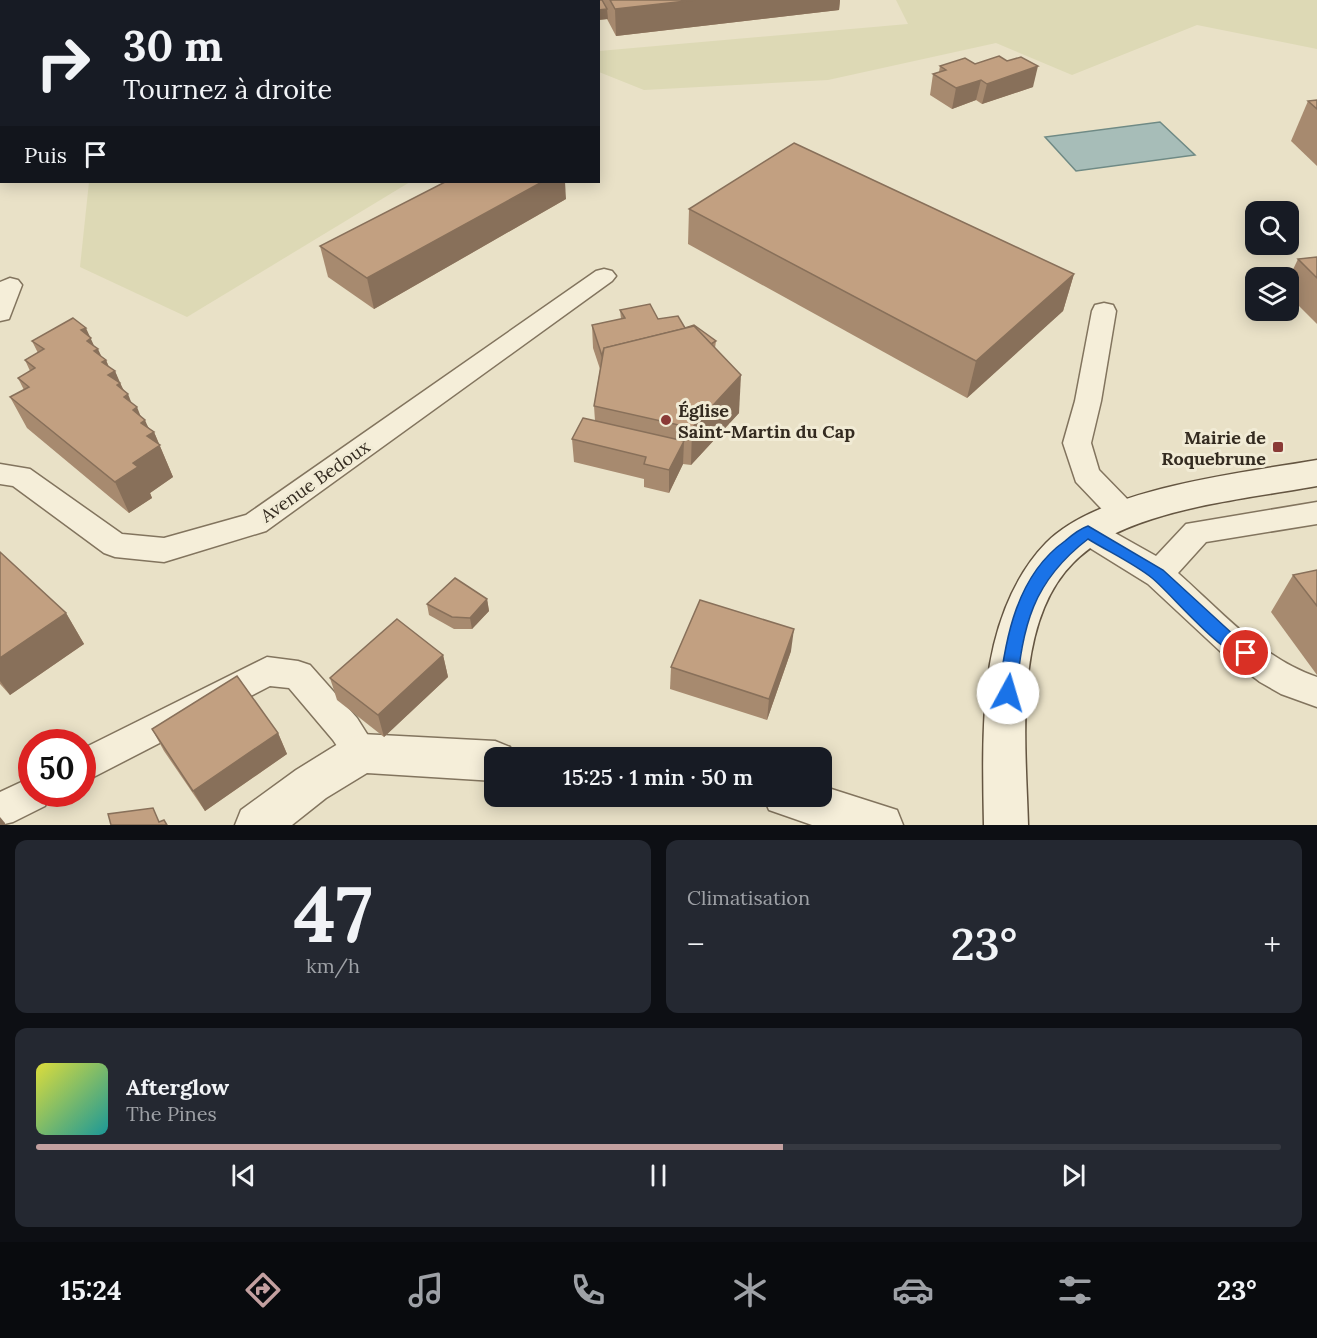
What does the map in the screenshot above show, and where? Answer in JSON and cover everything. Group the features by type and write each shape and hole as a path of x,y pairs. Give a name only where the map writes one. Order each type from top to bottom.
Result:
{"main road":[{"path":"1006,825 1004,729 1011,656 1020,621 1035,586 1059,553 1088,532 1125,514 1170,500 1317,473"},
{"path":"257,825 311,784 361,753 484,760"},
{"path":"821,807 881,825"}],"lane":[{"name":"Avenue Bedoux","path":"0,474 20,476 115,545 164,550 256,523 604,276"},
{"path":"0,313 10,285"},
{"path":"1104,311 1088,401 1077,443 1086,475 1125,514"},
{"path":"1158,574 1197,532 1317,513"},
{"path":"1088,532 1158,574 1230,642 1293,686 1317,692"},
{"path":"96,760 267,671 298,675 345,729 361,753"},
{"path":"0,810 18,801"}],"shaded area":[{"path":"896,0 1317,0 1317,49 1197,25 1072,75 996,43 828,80 644,90 600,72 600,51 908,24"},
{"path":"89,183 408,183 187,317 80,267"}],"water":[{"path":"1160,122 1195,155 1076,171 1045,137"}],"building":[{"path":"600,0 602,0 607,9 600,10"},
{"path":"610,0 695,0 615,9"},
{"path":"999,56 1007,61 1021,57 1038,66 987,84 981,80 956,88 933,74 946,70 940,66 965,58 975,64"},
{"path":"1317,100 1317,109 1308,101"},
{"path":"794,143 1074,274 976,361 689,209"},
{"path":"443,183 540,183 367,278 320,246"},
{"path":"1317,257 1317,278 1298,259"},
{"path":"650,304 658,319 678,316 685,328 694,325 716,341 711,344 694,326 604,348 602,356 592,325 625,318 620,310"},
{"path":"73,318 86,328 81,330 91,338 87,341 98,349 94,351 106,360 102,362 115,371 108,375 120,383 117,385 128,394 124,397 137,407 133,410 145,420 141,423 154,432 147,436 160,445 133,463 138,467 115,482 10,397 29,387 18,378 35,368 25,360 44,349 32,341"},
{"path":"694,326 741,375 692,428 594,406 604,348"},
{"path":"583,418 684,441 669,470 644,464 646,457 572,439"},
{"path":"0,552 66,613 0,658"},
{"path":"1317,570 1317,606 1293,575"},
{"path":"455,578 487,599 470,618 452,617 427,604"},
{"path":"700,600 794,629 769,699 671,667"},
{"path":"397,619 443,655 378,715 330,678"},
{"path":"237,676 278,733 193,791 152,729"},
{"path":"153,808 159,822 164,820 167,825 111,825 108,814"}],"place":[{"name":"Église Saint-Martin du Cap","path":"666,420"},
{"name":"Mairie de Roquebrune","path":"1278,447"}],"route":[{"path":"1008,693 1011,656 1020,621 1035,586 1059,553 1088,532 1158,574 1230,642 1246,653"}]}
